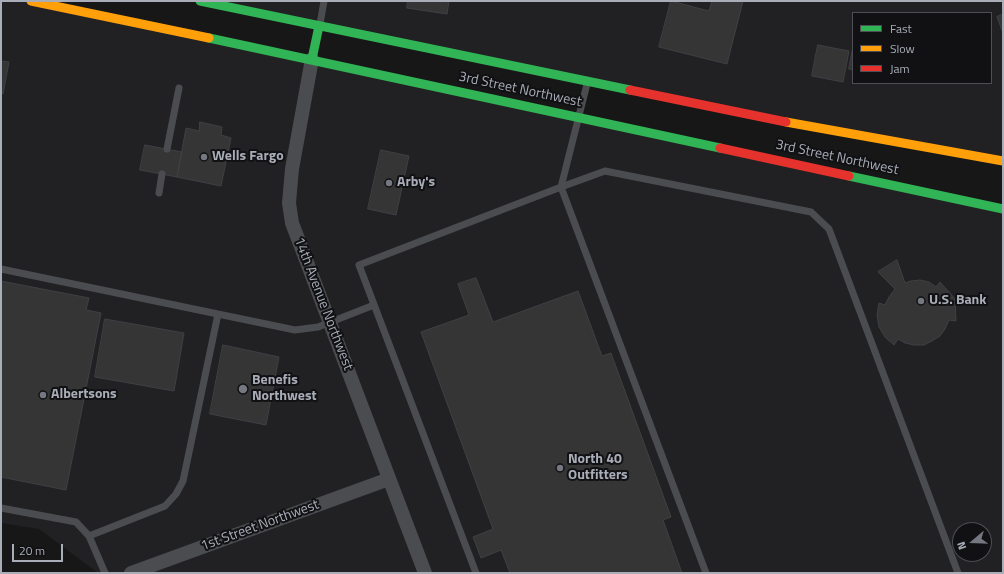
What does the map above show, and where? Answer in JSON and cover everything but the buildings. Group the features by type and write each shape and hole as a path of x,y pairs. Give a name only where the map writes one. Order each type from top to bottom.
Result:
{"main road":[{"name":"3rd Street Northwest","path":"31,1 312,59 1003,209"},
{"name":"3rd Street Northwest","path":"200,1 795,124 1003,161"},
{"name":"14th Avenue Northwest","path":"312,59 320,26"}],"street":[{"name":"14th Avenue Northwest","path":"312,59 292,169 289,203 292,223 425,573"},
{"name":"1st Street Northwest","path":"131,573 389,479"}],"lane":[{"path":"320,26 324,1"},
{"path":"588,82 561,186 706,573"},
{"path":"167,149 179,88"},
{"path":"476,573 360,266 561,186 605,171 811,212 829,229 958,573"},
{"path":"159,193 162,174"},
{"path":"1,269 295,330 318,327 374,305"},
{"path":"89,536 165,506 176,494 183,481 218,314"},
{"path":"1,508 76,522 89,536 105,573"}],"shaded area":[{"path":"1,1 31,1 1003,209 1003,573 98,573 39,529 1,523"},
{"path":"201,1 1003,1 1003,161"}],"traffic: fast":[{"path":"200,1 630,90"},
{"path":"312,59 319,26"},
{"path":"209,38 720,148"},
{"path":"849,176 1003,209"}],"traffic: slow":[{"path":"31,1 209,38"},
{"path":"786,122 1003,161"}],"traffic: jam":[{"path":"630,90 786,122"},
{"path":"720,148 849,176"}],"place":[{"name":"Wells Fargo","path":"204,157"},
{"name":"Arby's","path":"389,183"},
{"name":"U.S. Bank","path":"921,301"},
{"name":"Benefis Northwest","path":"243,389"},
{"name":"Albertsons","path":"43,395"},
{"name":"North 40 Outfitters","path":"560,468"}]}
